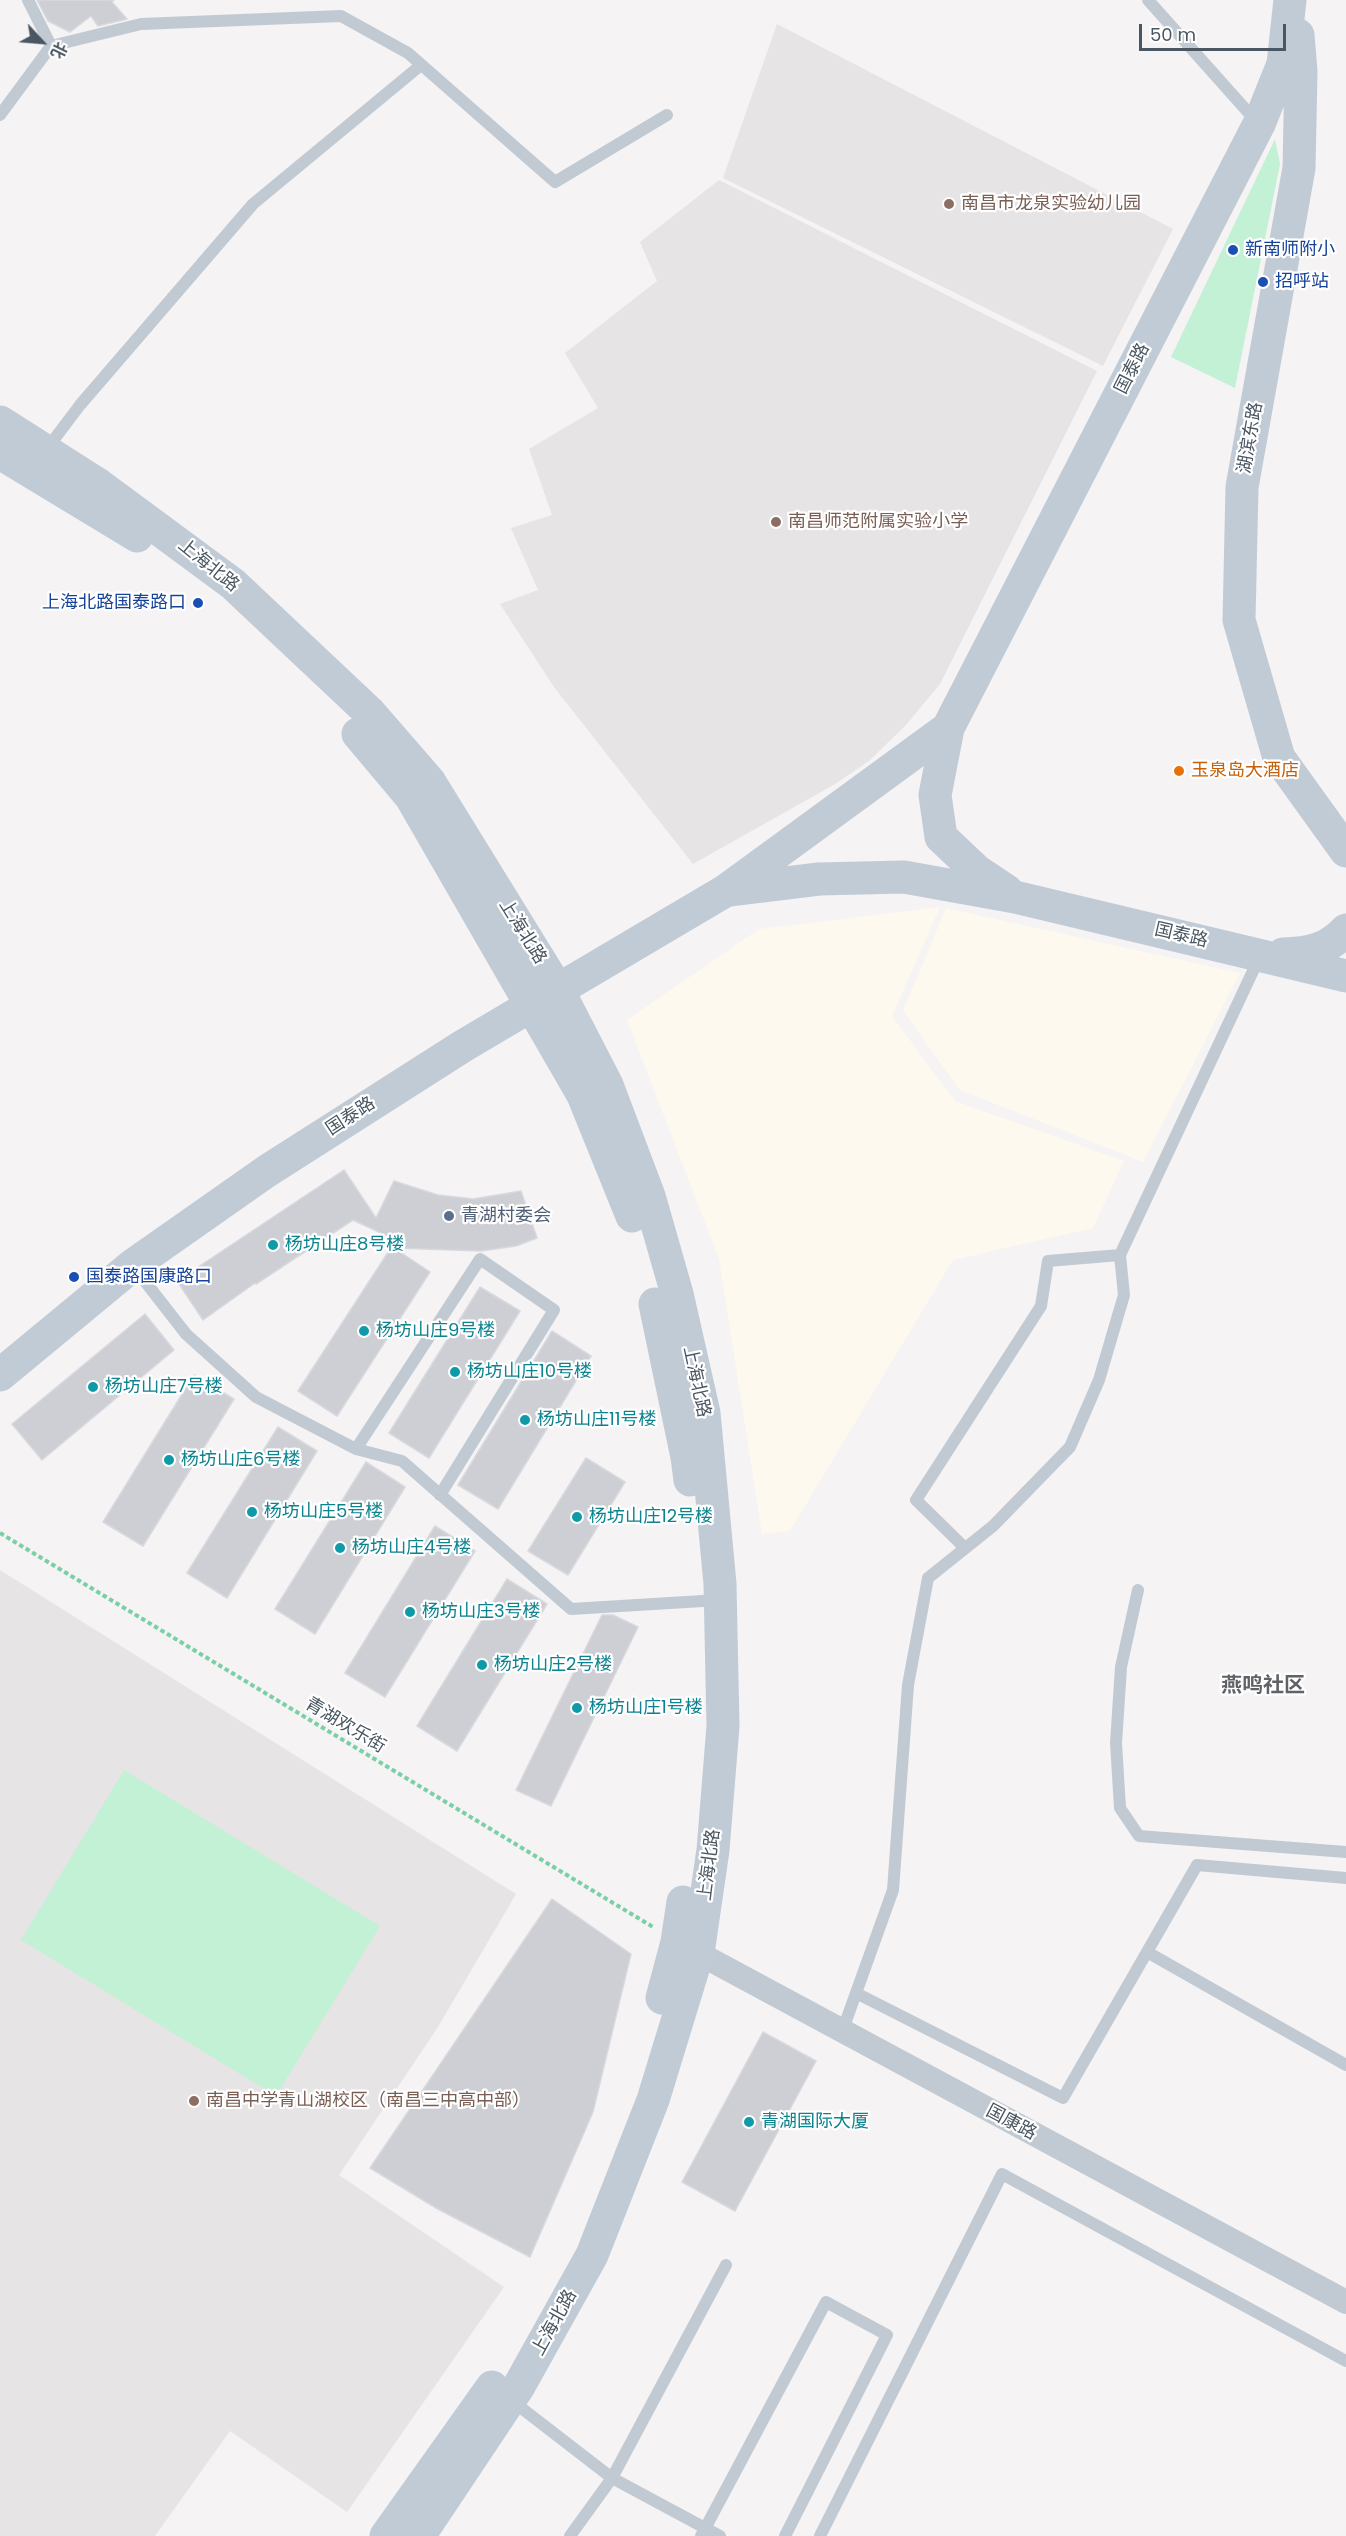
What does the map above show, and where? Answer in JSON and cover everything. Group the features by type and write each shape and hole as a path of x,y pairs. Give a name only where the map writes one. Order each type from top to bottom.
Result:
{"main road":[{"name":"国泰路","path":"1015,897 977,871 941,837 935,795 948,728 1259,124 1283,64 1290,0"},
{"name":"湖滨东路","path":"1295,0 1301,71 1299,168 1242,487 1239,620 1279,758 1338,840 1346,861"},
{"name":"上海北路","path":"15,449 148,543 258,631 340,712 411,797 544,997 607,1085 649,1197 676,1294 704,1413 720,1584 723,1725 713,1850 687,1948 653,2100 592,2255 510,2400 418,2536"},
{"name":"国泰路","path":"0,1374 133,1265 267,1171 463,1046 725,891 948,728"},
{"name":"国泰路","path":"725,891 819,879 904,878 1015,897 1346,976"},
{"path":"1260,955 1311,953 1328,946 1346,930"},
{"name":"上海北路","path":"387,2536 495,2382 574,2244 687,1948 689,1869 701,1728 703,1601 687,1457 659,1319 630,1209 544,997"}],"street":[{"name":"国康路","path":"687,1948 1346,2302"}],"lane":[{"path":"28,0 51,46"},
{"path":"1148,0 1259,124"},
{"path":"0,115 51,46 141,24 341,16 408,54 555,183 668,115"},
{"path":"15,449 80,405 253,204 421,65"},
{"path":"842,2032 893,1890 908,1684 928,1578 993,1526 1070,1447 1099,1380 1124,1295 1120,1254 1260,955"},
{"path":"964,1548 916,1500 1041,1306 1048,1261 1120,1254"},
{"path":"356,1449 480,1259 554,1310 440,1495"},
{"path":"133,1265 186,1334 256,1397 356,1449 402,1461 571,1609 703,1601"},
{"path":"1138,1590 1121,1667 1116,1743 1120,1808 1138,1836 1346,1852"},
{"path":"856,1994 1063,2098 1197,1865 1346,1878"},
{"path":"1147,1952 1346,2065"},
{"path":"820,2536 1002,2175 1346,2361"},
{"path":"570,2536 612,2478 726,2265"},
{"path":"704,2531 826,2302 887,2335 785,2536"},
{"path":"510,2400 612,2478 704,2531 720,2536"}],"path":[{"name":"青湖欢乐街","path":"0,1533 687,1948"}],"shaded area":[{"name":"南昌市龙泉实验幼儿园","path":"777,24 1173,229 1103,366 723,178"},
{"name":"南昌师范附属实验小学","path":"719,180 1097,371 940,684 906,725 869,761 835,784 693,864 554,687 500,604 538,590 511,528 552,515 529,449 598,408 565,353 657,281 640,242"},
{"path":"940,907 892,1016 955,1101 1124,1161 1093,1228 953,1260 790,1531 762,1534 719,1259 627,1020 759,929"},
{"path":"946,908 1240,973 1143,1162 960,1090 903,1011"},
{"name":"南昌中学青山湖校区（南昌三中高中部）","path":"0,1570 516,1894 438,2027 339,2175 504,2287 347,2512 230,2431 155,2536 0,2536"}],"green space":[{"path":"1275,139 1280,164 1235,388 1171,357"},
{"path":"124,1770 380,1926 276,2096 21,1940"}],"building":[{"path":"37,0 114,0 112,2 127,19 98,26 91,16 70,32 48,21"},
{"path":"344,1170 376,1218 394,1181 438,1195 473,1199 521,1191 537,1238 516,1246 481,1251 394,1248 430,1272 337,1416 298,1391 396,1240 353,1220 255,1283 203,1320 177,1281"},
{"name":"杨坊山庄10号楼","path":"480,1287 520,1311 429,1458 389,1433"},
{"name":"杨坊山庄7号楼","path":"145,1314 174,1350 42,1460 12,1424"},
{"name":"杨坊山庄11号楼","path":"552,1331 591,1356 498,1509 458,1485"},
{"name":"杨坊山庄6号楼","path":"194,1375 234,1399 143,1546 103,1522"},
{"name":"杨坊山庄5号楼","path":"278,1427 317,1451 227,1598 187,1573"},
{"name":"杨坊山庄12号楼","path":"586,1458 625,1482 568,1575 528,1551"},
{"name":"杨坊山庄4号楼","path":"366,1462 405,1487 315,1634 275,1609"},
{"name":"杨坊山庄3号楼","path":"435,1526 475,1551 385,1697 345,1673"},
{"name":"杨坊山庄2号楼","path":"507,1579 547,1604 457,1751 417,1726"},
{"name":"杨坊山庄1号楼","path":"602,1615 613,1615 638,1627 551,1806 516,1790"},
{"path":"552,1899 631,1954 593,2112 530,2257 436,2208 370,2168"},
{"name":"青湖国际大厦","path":"763,2032 816,2061 735,2211 682,2182"}],"place":[{"name":"南昌市龙泉实验幼儿园","path":"949,204"},
{"name":"新南师附小","path":"1233,250"},
{"name":"招呼站","path":"1263,282"},
{"name":"南昌师范附属实验小学","path":"776,522"},
{"name":"上海北路国泰路口","path":"198,603"},
{"name":"玉泉岛大酒店","path":"1179,771"},
{"name":"青湖村委会","path":"449,1216"},
{"name":"杨坊山庄8号楼","path":"273,1245"},
{"name":"国泰路国康路口","path":"74,1277"},
{"name":"杨坊山庄9号楼","path":"364,1331"},
{"name":"杨坊山庄10号楼","path":"455,1372"},
{"name":"杨坊山庄7号楼","path":"93,1387"},
{"name":"杨坊山庄11号楼","path":"525,1420"},
{"name":"杨坊山庄6号楼","path":"169,1460"},
{"name":"杨坊山庄5号楼","path":"252,1512"},
{"name":"杨坊山庄12号楼","path":"577,1517"},
{"name":"杨坊山庄4号楼","path":"340,1548"},
{"name":"杨坊山庄3号楼","path":"410,1612"},
{"name":"杨坊山庄2号楼","path":"482,1665"},
{"name":"杨坊山庄1号楼","path":"577,1708"},
{"name":"南昌中学青山湖校区（南昌三中高中部）","path":"194,2101"},
{"name":"青湖国际大厦","path":"749,2122"}],"district":[{"name":"燕鸣社区","path":"1263,1687"}]}
